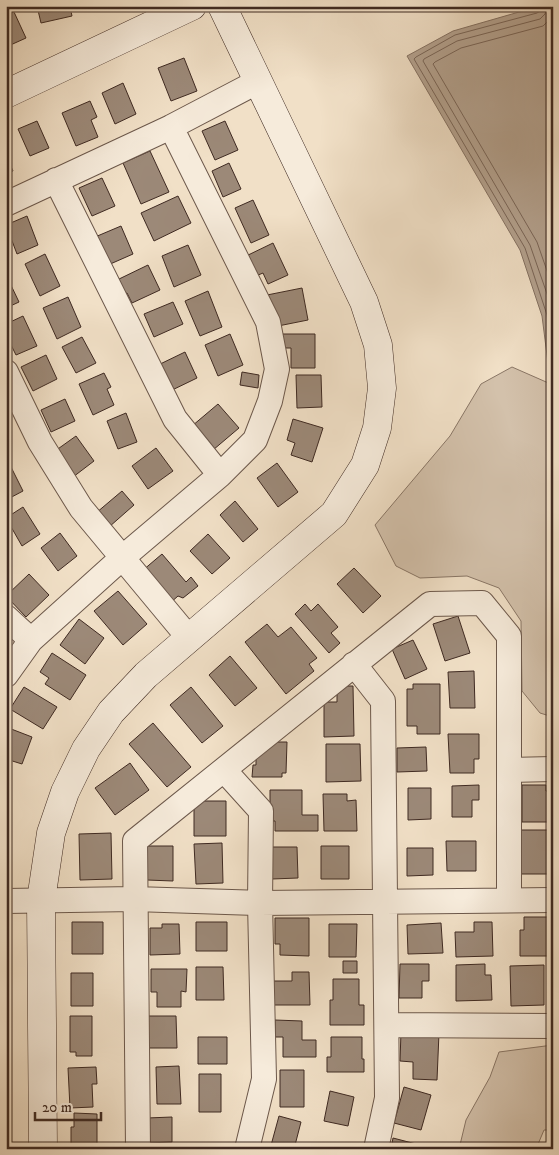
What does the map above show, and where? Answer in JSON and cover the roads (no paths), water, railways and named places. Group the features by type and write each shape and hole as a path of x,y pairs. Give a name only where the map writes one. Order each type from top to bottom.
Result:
{"street":[{"path":"6,94 192,6"},
{"path":"43,1149 41,900 51,833 65,792 86,749 111,712 146,675 334,514 365,465 377,428 382,388 378,345 364,302 222,6"},
{"path":"6,204 171,126 258,82"},
{"path":"6,675 31,640 122,558 220,475 255,440 270,401 277,369 268,322 171,126"},
{"path":"56,180 175,419 220,475"},
{"path":"6,372 40,442 81,508 189,638"},
{"path":"138,1149 134,900 135,842 430,604 482,603 509,636 509,900"},
{"path":"6,617 31,640"},
{"path":"354,664 383,701 388,1025 387,1098 376,1149"},
{"path":"509,770 553,769"},
{"path":"224,770 262,812 260,903 264,1079 247,1149"},
{"path":"6,901 134,900 260,903 553,900"},
{"path":"388,1025 553,1026"}],"water":[{"path":"553,6 553,373 549,371 542,316 520,250 407,56 453,31 519,12"}]}
